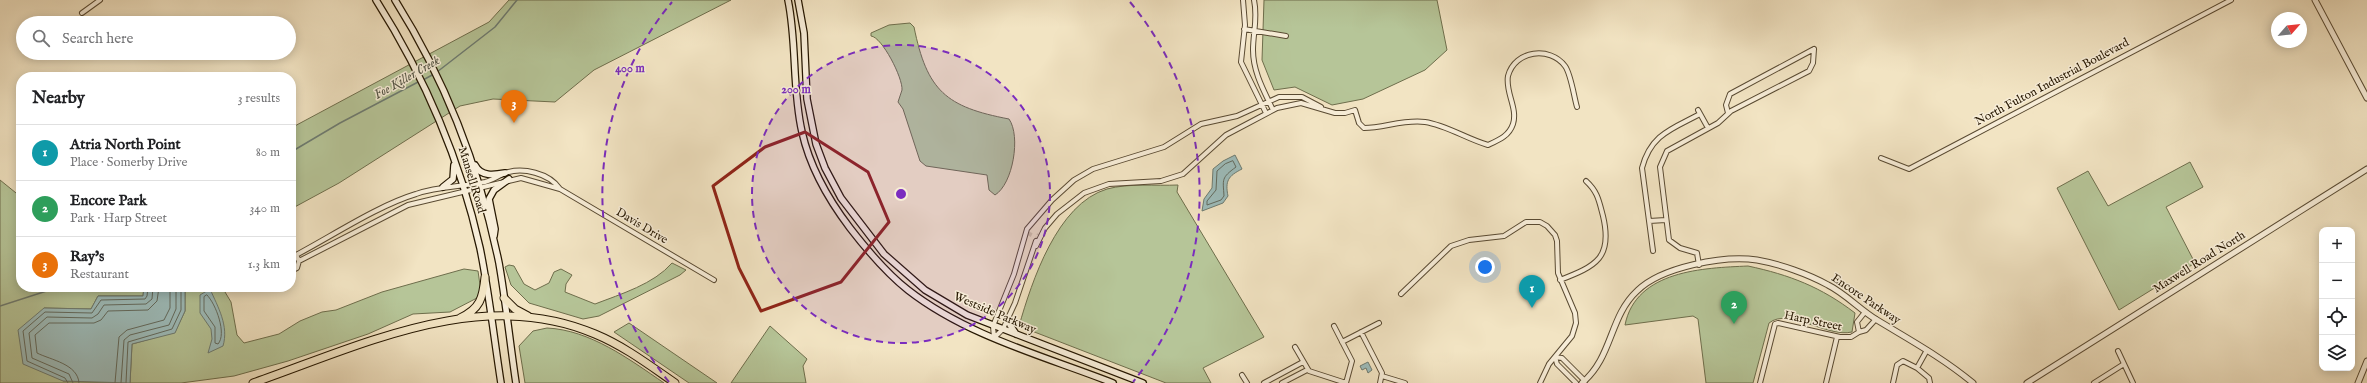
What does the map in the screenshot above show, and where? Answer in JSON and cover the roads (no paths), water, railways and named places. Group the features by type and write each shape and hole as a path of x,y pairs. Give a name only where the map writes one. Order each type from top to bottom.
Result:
{"highway":[{"path":"454,321 471,312 479,304 483,295 485,277"},
{"path":"504,298 514,309 534,318"},
{"path":"253,383 397,331 491,316 534,318 570,325 606,339 675,383"}],"main road":[{"name":"Mansell Road","path":"376,0 410,56 431,101 452,152 464,188 485,277 501,383"},
{"name":"Mansell Road","path":"395,0 423,48 446,95 467,148 479,185 494,240 516,383"},
{"name":"Westside Parkway","path":"788,0 802,132 814,170 825,192 865,247 898,282 948,317 994,338 1113,383"},
{"name":"Westside Parkway","path":"798,0 804,33 807,99 812,131 821,159 834,187 873,241 906,275 953,308 1003,330 1143,383"},
{"path":"467,148 478,170 488,175 505,173"},
{"path":"443,187 449,183 454,174 452,152"},
{"path":"494,240 495,229 489,199 494,190 509,179"},
{"path":"1008,318 1010,325 1017,335"}],"street":[{"path":"82,13 100,0"},
{"path":"1243,0 1244,29 1241,62 1266,113"},
{"path":"1254,0 1255,30 1253,50 1255,68 1273,110"},
{"name":"North Fulton Industrial Boulevard","path":"1881,158 1908,169 2231,0"},
{"path":"2315,0 2367,98"},
{"path":"1244,29 1286,36"},
{"path":"1699,264 1697,253 1680,248 1669,240 1660,167 1662,159 1667,151 1708,128 1728,113 1808,71 1813,63 1814,49 1730,94 1726,105 1728,113"},
{"path":"994,338 1003,330 1041,234 1060,211 1084,193 1109,184 1161,180 1183,174 1226,135 1273,110 1294,103 1340,113 1355,110 1359,123 1364,128 1381,128 1410,121 1426,122 1488,145 1504,138 1513,126 1515,115 1510,96 1508,76 1517,62 1530,53 1541,53 1554,57 1565,67 1578,107"},
{"path":"1025,240 1030,234 1032,227 1056,196 1087,171 1153,152 1201,124 1237,116 1269,101 1286,96 1307,98 1322,108"},
{"path":"1653,251 1642,168 1649,148 1661,134 1700,112 1708,128"},
{"name":"Maxwell Road North","path":"2027,383 2042,372 2367,168"},
{"path":"532,172 532,180"},
{"name":"Davis Drive","path":"479,185 505,173 532,172 551,179 560,189"},
{"name":"Davis Drive","path":"479,185 509,179 532,180 560,189 714,280"},
{"path":"1560,280 1593,265 1599,259 1606,246 1605,227 1596,190 1586,181"},
{"path":"299,261 408,205 479,185"},
{"path":"296,268 299,261 296,255 405,197 443,187 464,188"},
{"path":"1649,221 1666,220"},
{"path":"1401,294 1451,246 1469,240 1504,236 1518,226 1533,221 1547,226 1555,235 1558,249 1557,268 1560,280 1575,313 1576,323 1572,336 1554,357 1540,383"},
{"path":"994,338 993,326 1008,291 1025,240 1027,229 1032,227"},
{"name":"Encore Parkway","path":"1583,382 1600,363 1621,312 1636,291 1658,275 1699,264 1740,259 1768,263 1815,278 1830,286 1865,312 1927,350 1972,383"},
{"name":"Harp Street","path":"1859,332 1857,322 1865,312"},
{"name":"Harp Street","path":"1760,383 1775,324 1778,323 1837,337 1851,337 1866,330 1876,319"},
{"path":"1342,342 1379,323"},
{"path":"1296,347 1307,370 1346,383 1352,362 1334,326"},
{"path":"1361,332 1382,376 1380,383"},
{"path":"1826,383 1837,337"},
{"path":"1917,368 1927,350"},
{"path":"2118,351 2134,383"},
{"path":"1554,357 1562,358 1583,382"},
{"path":"1554,357 1557,364 1576,383"},
{"path":"2358,383 2367,361"},
{"path":"1264,383 1303,362"},
{"path":"1893,383 1897,365 1900,362 1917,368 1929,378 1930,383"},
{"path":"2094,383 2124,364"},
{"path":"1568,375 1573,369"},
{"path":"1282,383 1307,370"},
{"path":"1242,375 1247,383"},
{"path":"1382,376 1405,383"}],"water":[{"path":"1235,155 1242,169 1233,174 1227,183 1228,196 1223,203 1202,211 1204,199 1212,188 1213,169 1223,161"},
{"path":"143,292 185,292 185,311 175,333 132,344 130,383 63,381 23,364 18,330 44,308 91,309 98,296 143,296"},
{"path":"205,292 211,292 222,317 225,331 223,346 208,353 212,339 211,329 200,313 200,295"},
{"path":"1368,362 1372,370 1368,373 1366,368 1362,370 1360,366"}],"waterway":[{"name":"Foe Killer Creek","path":"437,72 495,27 517,0"},
{"name":"Foe Killer Creek","path":"423,80 434,74"},
{"name":"Foe Killer Creek","path":"296,149 340,123 420,81"},
{"name":"Foe Killer Creek","path":"0,306 43,292"}],"tunnel":[{"path":"1029,236 1031,232"},
{"path":"1036,241 1039,234"}],"place":[{"name":"Ray's","path":"514,123"},
{"name":"Atria North Point","path":"1532,308"},
{"name":"Encore Park","path":"1734,324"}]}
